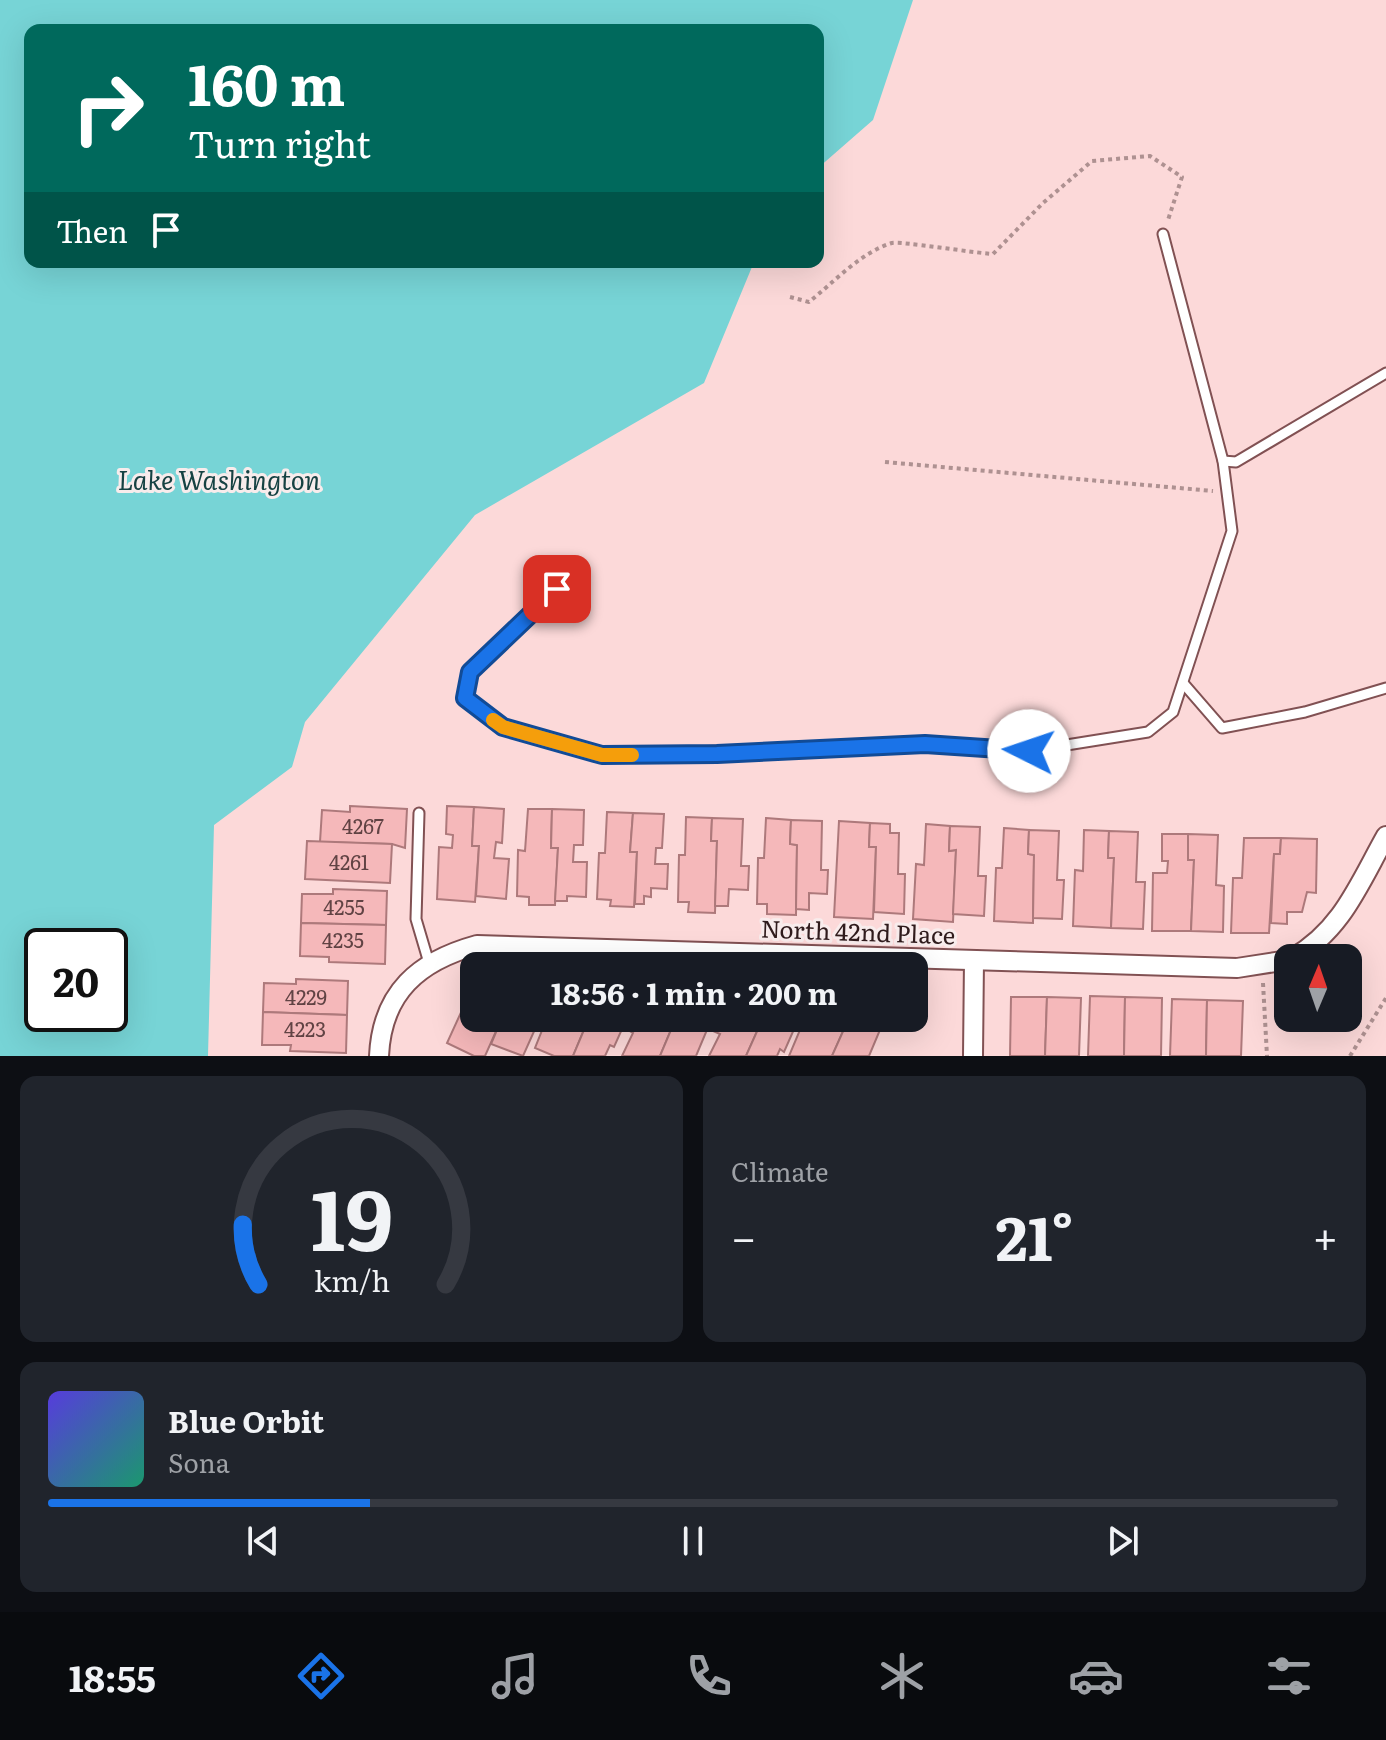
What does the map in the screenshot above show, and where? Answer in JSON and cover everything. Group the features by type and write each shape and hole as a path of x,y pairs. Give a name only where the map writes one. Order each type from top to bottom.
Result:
{"street":[{"name":"North 42nd Place","path":"1317,944 1341,917 1386,836"},
{"name":"North 42nd Place","path":"429,963 477,945 974,960 1261,966 1274,963"},
{"path":"973,1056 974,960"},
{"path":"379,1056 380,1036 396,996 429,963"}],"lane":[{"path":"557,589 470,672 465,698 503,727 602,755 717,754 925,744 1029,751 1148,732 1173,712 1232,531 1223,461 1163,234"},
{"path":"1223,461 1236,462 1386,373"},
{"path":"1183,683 1222,728 1305,712 1386,688"},
{"path":"419,813 416,919 429,963"}],"path":[{"path":"790,297 809,302 860,261 894,242 956,253 993,254 1043,203 1092,161 1150,156 1182,177 1163,234"},
{"path":"885,462 1227,492"},
{"path":"1261,966 1267,1056"},
{"path":"1350,1056 1386,998"}],"water":[{"name":"Lake Washington","path":"0,0 913,0 873,120 824,163 824,24 24,24 24,268 752,268 704,383 475,515 305,722 292,767 214,825 208,1056 0,1056"}],"building":[{"path":"350,806 407,809 405,848 392,844 320,842 322,810 350,812"},
{"path":"447,806 474,807 472,846 479,846 475,902 437,899 439,847 452,848 453,835 446,834"},
{"path":"474,807 504,809 502,843 496,842 494,858 509,859 506,899 476,896 479,846 472,846"},
{"path":"528,809 552,809 551,848 558,848 555,905 529,905 529,897 517,896 518,850 525,851"},
{"path":"552,809 584,810 583,845 574,845 573,862 587,862 586,897 567,896 567,901 555,901 558,848 551,848"},
{"path":"607,812 633,813 630,852 637,852 634,907 610,906 611,900 597,899 599,853 605,853"},
{"path":"633,813 664,814 662,848 656,848 655,864 668,864 667,889 651,888 651,897 644,896 644,904 635,904 637,852 630,852"},
{"path":"686,817 712,818 711,841 717,841 715,913 688,912 689,902 678,902 679,855 685,855"},
{"path":"712,818 743,819 741,866 749,866 748,890 729,889 728,906 715,906 717,841 711,841"},
{"path":"766,818 791,820 790,844 797,845 796,915 767,914 767,904 757,904 758,858 764,858"},
{"path":"791,820 822,821 821,870 828,870 827,894 809,893 809,910 796,909 797,845 790,844"},
{"path":"839,821 870,823 869,847 876,847 873,919 834,917"},
{"path":"870,823 890,824 890,833 899,833 898,874 905,874 904,914 874,912 876,847 869,847"},
{"path":"926,824 950,826 949,851 956,850 953,922 913,919 916,864 924,865"},
{"path":"950,826 980,827 978,876 986,876 984,916 953,914 956,850 949,851"},
{"path":"1004,828 1029,830 1028,854 1034,855 1033,923 994,921 996,868 1002,868"},
{"path":"1029,830 1059,831 1057,880 1064,880 1062,919 1033,918 1034,855 1028,854"},
{"path":"1084,830 1109,831 1108,858 1114,858 1111,928 1073,926 1075,870 1083,871"},
{"path":"1109,831 1138,832 1136,882 1145,882 1143,929 1111,928 1114,858 1108,858"},
{"path":"1162,834 1188,834 1188,860 1194,860 1191,931 1152,931 1153,873 1167,873 1168,861 1162,861"},
{"path":"1188,834 1218,835 1216,885 1224,886 1223,932 1191,931 1194,860 1188,860"},
{"path":"1244,838 1281,838 1280,854 1274,854 1269,933 1231,933 1233,878 1242,878"},
{"path":"1281,838 1317,839 1316,893 1307,892 1302,912 1287,912 1287,924 1271,923 1274,854 1280,854"},
{"path":"307,841 392,844 390,883 305,879"},
{"path":"333,889 387,891 386,925 301,923 302,894 333,894"},
{"path":"301,923 386,925 385,964 329,962 329,957 300,956"},
{"path":"296,979 348,981 347,1015 263,1012 264,983 296,984"},
{"path":"1090,996 1125,997 1124,1056 1088,1056"},
{"path":"1011,997 1047,997 1045,1056 1010,1056"},
{"path":"1047,997 1081,998 1079,1056 1045,1056"},
{"path":"1125,997 1162,998 1161,1056 1124,1056"},
{"path":"1172,999 1207,1000 1206,1056 1170,1056"},
{"path":"1207,1000 1243,1001 1241,1056 1206,1056"},
{"path":"263,1012 347,1015 346,1053 290,1051 291,1045 262,1045"},
{"path":"460,1015 460,1032 496,1032 485,1056 474,1056 447,1043"},
{"path":"496,1032 534,1032 523,1056 491,1044"},
{"path":"541,1032 583,1032 573,1056 554,1056 535,1048"},
{"path":"583,1032 621,1032 614,1047 610,1045 605,1056 573,1056"},
{"path":"670,1032 660,1056 622,1056 633,1033"},
{"path":"670,1032 706,1032 696,1056 660,1056"},
{"path":"715,1032 757,1032 746,1056 709,1056 720,1034"},
{"path":"757,1032 793,1032 784,1052 780,1049 777,1056 746,1056"},
{"path":"799,1032 843,1032 832,1056 789,1056"},
{"path":"843,1032 879,1032 869,1056 832,1056"}],"slow traffic":[{"path":"493,720 503,727 602,755 632,755"}],"route":[{"path":"557,589 470,672 465,698 503,727 602,755 717,754 925,744 1029,751"}]}
